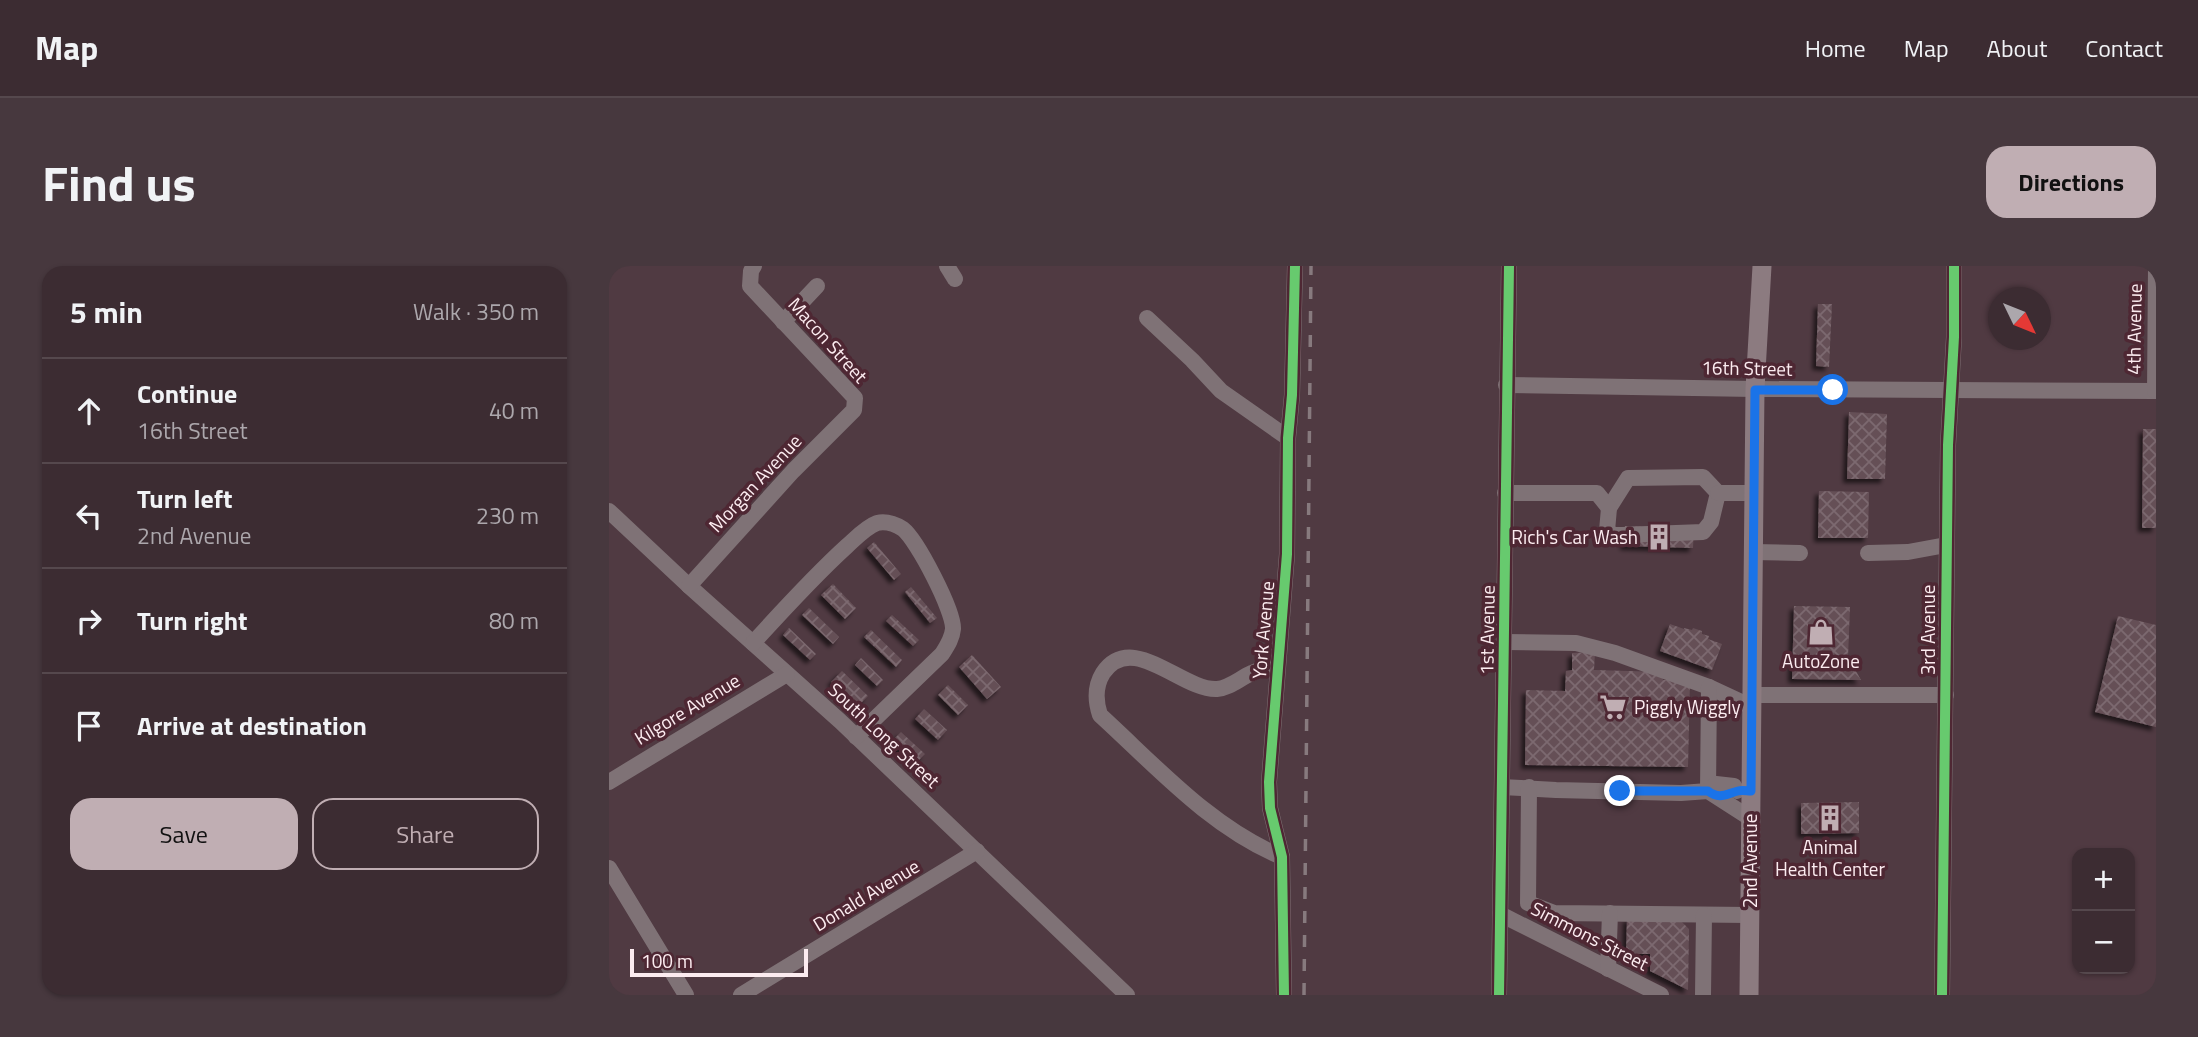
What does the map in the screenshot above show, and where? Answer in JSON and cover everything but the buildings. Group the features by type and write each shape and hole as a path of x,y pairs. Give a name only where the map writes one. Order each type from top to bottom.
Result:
{"main road":[{"name":"2nd Avenue","path":"1749,995 1750,818 1744,791 1752,701 1755,390 1762,266"}],"street":[{"name":"Macon Street","path":"754,266 750,286 855,398 854,410"},
{"name":"York Avenue","path":"1284,995 1282,857 1270,808 1269,782 1287,554 1288,438 1292,395 1295,266"},
{"name":"1st Avenue","path":"1499,995 1509,266"},
{"name":"3rd Avenue","path":"1943,995 1946,545 1954,266"},
{"name":"4th Avenue","path":"2155,391 2156,267"},
{"path":"783,322 817,286"},
{"path":"1147,318 1221,391 1288,438"},
{"name":"16th Street","path":"1506,385 1755,390 2155,391"},
{"name":"Morgan Avenue","path":"689,586 793,471 854,410"},
{"path":"1718,493 1711,522 1703,533 1614,535 1608,531 1609,508 1628,478 1703,477 1718,493 1754,493"},
{"path":"1505,493 1597,493 1609,508"},
{"name":"South Long Street","path":"609,511 856,737 1127,995"},
{"path":"753,643 836,556 867,529 879,523 893,523 905,530 914,541 951,616 953,629 950,643 942,654 856,737"},
{"path":"1868,553 1908,552 1946,545"},
{"path":"1753,551 1800,553"},
{"path":"1504,642 1576,643 1615,653 1752,701 1945,695"},
{"path":"1278,664 1249,674 1219,689 1199,687 1143,660 1130,657 1117,660 1107,668 1100,679 1096,704 1100,715 1192,799 1228,828 1282,857"},
{"name":"Kilgore Avenue","path":"609,782 787,674"},
{"path":"1709,687 1713,794"},
{"path":"1713,794 1716,784 1729,784 1744,791"},
{"path":"1502,786 1713,794 1750,818"},
{"path":"1529,787 1528,903 1554,913 1749,915"},
{"name":"Donald Avenue","path":"741,995 977,851"},
{"path":"609,868 686,995"},
{"path":"1608,969 1610,913"},
{"name":"Simmons Street","path":"1500,914 1661,995"},
{"path":"1703,995 1704,915"}],"railway":[{"path":"1304,995 1311,266"}],"cycle path":[{"path":"1284,995 1282,857 1270,808 1269,782 1287,554 1288,438 1292,395 1295,266"},
{"path":"1499,995 1509,266"},
{"path":"1942,995 1948,445 1954,337 1954,266"}],"place":[{"name":"Rich's Car Wash","path":"1659,537"},
{"name":"AutoZone","path":"1821,632"},
{"name":"Piggly Wiggly","path":"1613,707"},
{"name":"Animal Health Center","path":"1830,818"}],"route":[{"path":"1620,791 1708,791 1712,795 1729,796 1737,791 1751,791 1755,390 1833,390"}]}
